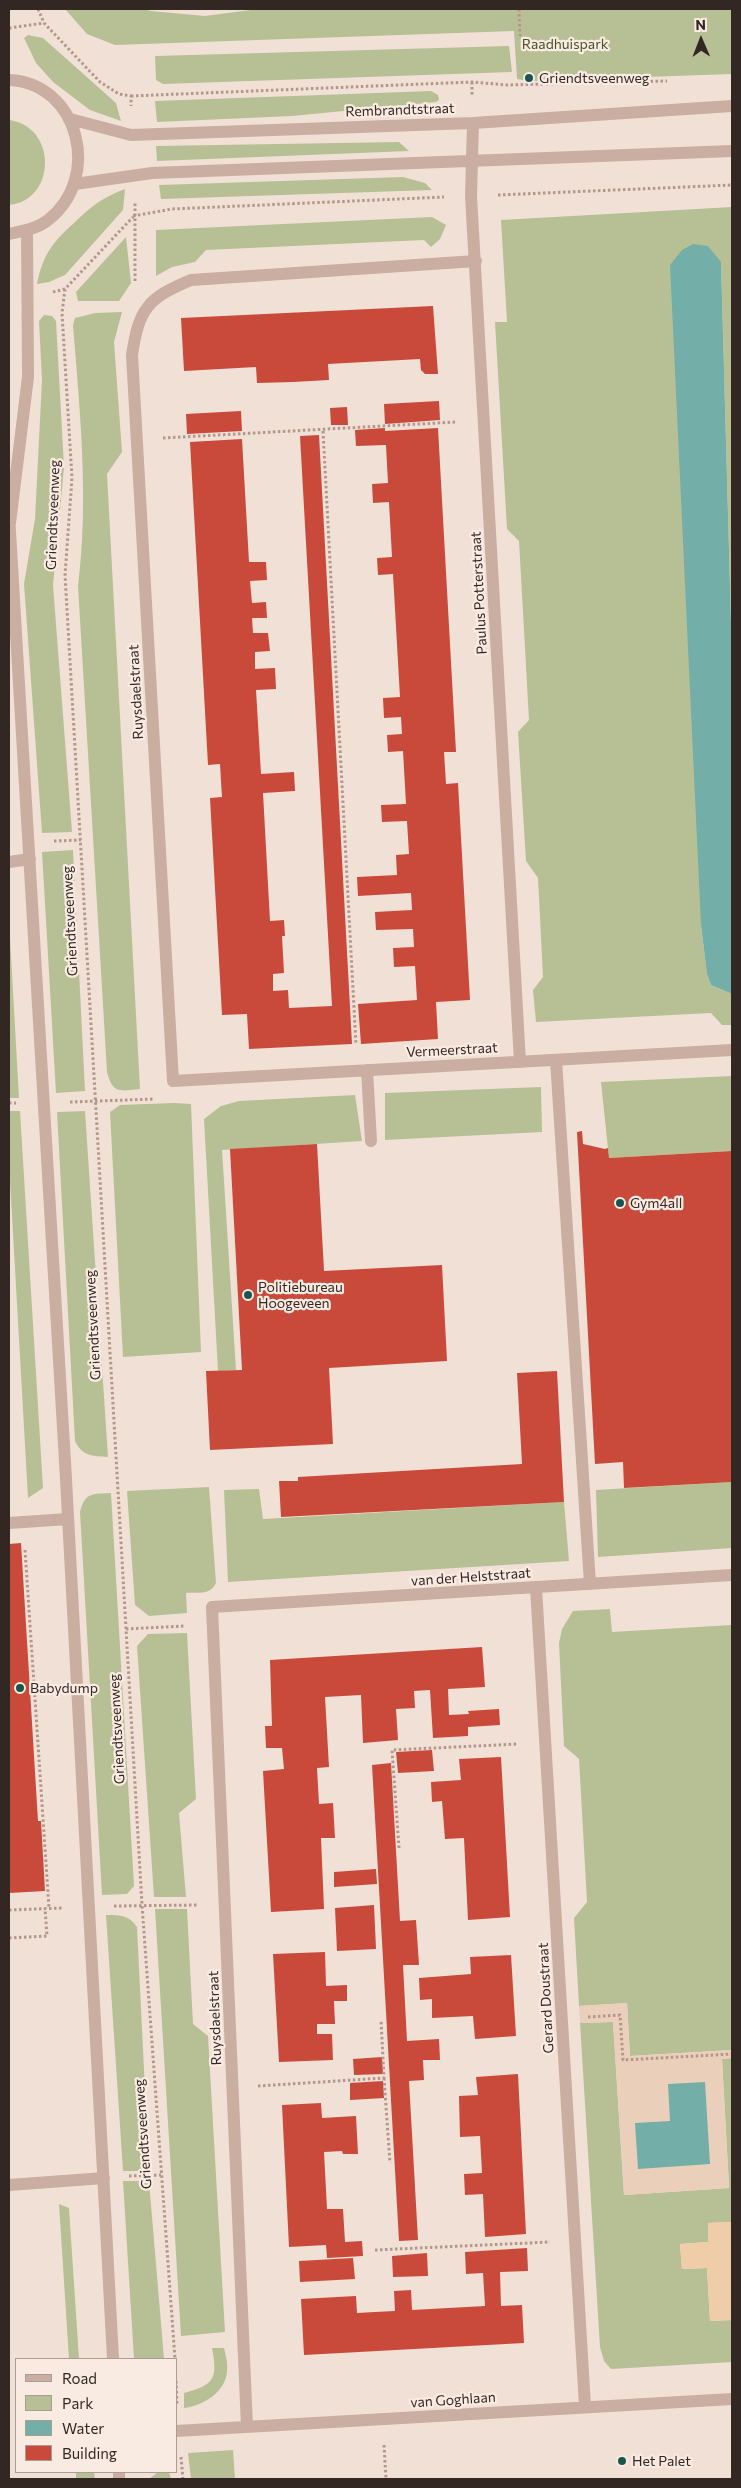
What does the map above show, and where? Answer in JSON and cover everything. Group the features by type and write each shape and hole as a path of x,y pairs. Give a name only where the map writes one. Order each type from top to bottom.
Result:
{"street":[{"path":"9,80 37,88 56,100 70,119 80,151 75,184 64,204 48,221 27,231 9,234"},
{"name":"Rembrandtstraat","path":"70,119 131,135 473,123 732,106"},
{"name":"Paulus Potterstraat","path":"473,123 470,162 471,196 520,1062"},
{"path":"75,184 152,173 732,151"},
{"path":"10,528 28,377 27,231"},
{"name":"Ruysdaelstraat","path":"172,1081 132,355 136,327 148,305 166,290 191,280 476,261"},
{"path":"9,515 68,1519 114,2358"},
{"path":"9,862 30,859"},
{"name":"Vermeerstraat","path":"172,1081 732,1050"},
{"path":"556,1060 590,1584"},
{"path":"363,1070 371,1141"},
{"path":"9,1523 68,1519"},
{"name":"van der Helststraat","path":"212,1607 732,1575"},
{"name":"Gerard Doustraat","path":"536,1588 585,2406"},
{"name":"Ruysdaelstraat","path":"212,1607 248,2427"},
{"path":"9,2185 104,2178"},
{"name":"van Goghlaan","path":"178,2431 732,2399"}],"path":[{"path":"9,28 44,23 38,9"},
{"path":"519,9 520,36"},
{"name":"Rembrandtstraat","path":"131,96 472,82 507,86 675,80"},
{"path":"28,295 47,294 65,289 133,216 172,209 732,185"},
{"path":"133,216 136,327"},
{"name":"Griendtsveenweg","path":"65,289 62,313 72,478 65,576 142,1905 175,2358"},
{"path":"137,439 323,431 485,420"},
{"path":"323,431 363,1070"},
{"path":"9,1103 95,1102 160,1098 172,1081"},
{"path":"23,1522 49,1908"},
{"path":"126,1629 213,1625"},
{"path":"399,1848 392,1750 546,1742"},
{"path":"142,1905 225,1904"},
{"path":"9,1910 45,1908 47,1936 9,1938"},
{"path":"562,2018 620,2015 623,2060 732,2054"},
{"path":"381,2020 390,2163"},
{"path":"233,2088 384,2078"},
{"path":"375,2250 575,2240"},
{"path":"383,2419 386,2479"}],"green space":[{"name":"Raadhuispark","path":"65,9 143,9 205,16 258,9 512,9 513,11 513,9 732,9 732,74 528,81 517,79 514,31 115,45 87,34"},
{"path":"28,35 43,38 116,103 121,121 90,110 53,82 36,63 24,38"},
{"path":"509,46 512,72 163,84 156,80 155,56"},
{"path":"431,91 438,95 439,100 436,102 292,116 157,122 155,101"},
{"path":"9,120 25,125 36,135 43,148 45,163 43,177 36,190 25,200 9,205"},
{"path":"399,142 409,151 157,161 156,146"},
{"path":"403,177 425,183 432,190 161,199 159,185"},
{"path":"125,189 123,210 65,275 49,282 37,284 42,264 60,236 97,203"},
{"path":"732,207 732,658 721,262 701,925 707,974 711,985 732,994 732,1025 722,1025 711,1013 536,1022 533,990 543,977 538,878 526,861 518,732 529,720 519,541 507,529 495,322 507,322 501,220"},
{"path":"432,217 446,225 440,239 431,247 424,240 206,250 195,262 172,267 156,276 156,230"},
{"path":"126,237 131,283 119,301 78,301 76,292"},
{"path":"122,312 114,342 122,452 107,474 140,1089 118,1090 112,1084 107,1072 78,586 83,521 83,488 81,423 73,325 75,318 95,313"},
{"path":"44,315 52,316 56,321 64,467 53,585 72,832 42,833 24,584 35,519 42,380 39,321"},
{"path":"73,850 85,1091 56,1093 42,852"},
{"path":"9,920 19,1098 9,1098"},
{"path":"732,1076 732,1151 609,1158 601,1082"},
{"path":"541,1087 542,1132 385,1140 385,1093"},
{"path":"355,1095 362,1141 222,1150 236,1370 218,1371 204,1119 221,1106 239,1101"},
{"path":"191,1104 201,1352 123,1357 110,1112 120,1105"},
{"path":"9,1111 20,1111 43,1488 28,1498 9,1163"},
{"path":"85,1111 108,1457 88,1454 81,1450 75,1441 57,1112"},
{"path":"732,1482 732,1548 598,1557 596,1490"},
{"path":"209,1487 216,1583 207,1592 186,1593 187,1613 149,1616 135,1605 127,1491"},
{"path":"259,1489 263,1519 564,1502 569,1561 228,1582 224,1490"},
{"path":"111,1493 134,1886 127,1894 102,1895 80,1512 84,1501 90,1495"},
{"path":"610,1609 612,1632 732,1625 732,2050 630,2056 627,2003 579,2006 574,1918 587,1902 579,1759 564,1746 559,1643 562,1629 573,1611"},
{"path":"187,1633 196,1799 179,1813 186,1897 154,1897 137,1646 148,1634"},
{"path":"155,1909 187,1909 193,2024 208,2036 225,2332 181,2336"},
{"path":"106,1915 124,1916 137,1927 149,2171 123,2171"},
{"path":"613,2022 624,2195 729,2188 722,2059 732,2058 732,2222 708,2223 708,2242 680,2244 682,2269 707,2268 710,2321 732,2320 732,2362 611,2369 604,2361 600,2347 580,2023"},
{"path":"123,2181 149,2181 164,2358 134,2358"},
{"path":"59,2204 69,2208 79,2358 69,2358"},
{"path":"212,2348 224,2348 227,2372 222,2386 212,2397 191,2407 184,2408 184,2393 202,2387 212,2379 214,2359"},
{"path":"233,2450 235,2479 191,2479 188,2453"},
{"path":"76,2473 94,2473 95,2479 76,2479"},
{"path":"157,2473 169,2473 171,2479 149,2479"}],"sand":[{"path":"732,2222 732,2320 710,2321 707,2268 682,2269 680,2244 708,2242 708,2223"}],"shaded area":[{"path":"627,2003 630,2056 732,2050 732,2058 722,2059 729,2188 624,2195 613,2022 580,2023 579,2006"}],"water":[{"path":"693,244 708,246 721,262 732,658 732,994 711,985 707,974 701,925 670,265 682,250"},
{"path":"705,2082 710,2164 638,2169 635,2123 670,2121 668,2084"}],"building":[{"path":"433,306 438,374 425,374 421,370 420,359 328,364 329,380 293,382 257,383 256,367 184,371 181,318"},
{"path":"439,401 440,420 385,424 384,404"},
{"path":"347,407 348,425 331,425 330,408"},
{"path":"241,411 242,431 187,434 186,414"},
{"path":"385,428 385,431 438,428 456,752 444,752 446,784 458,783 470,1000 436,1002 438,1039 361,1044 358,1004 417,1000 415,966 394,967 393,948 414,947 413,929 376,930 375,912 412,910 411,893 358,896 357,877 397,875 396,855 409,854 407,821 382,822 381,805 406,804 403,751 388,752 387,735 402,734 401,717 384,718 383,698 400,697 393,574 378,575 377,558 392,557 389,502 373,503 372,484 388,483 386,445 356,446 355,430"},
{"path":"319,435 352,1044 249,1049 247,1014 222,1015 210,798 222,797 220,764 208,765 190,442 242,439 249,562 266,562 267,580 250,581 252,603 266,602 267,618 252,618 253,633 268,633 270,651 255,652 255,669 275,668 276,689 256,690 261,774 294,772 295,791 263,793 270,921 284,920 285,936 282,936 284,973 273,974 273,991 288,990 289,1008 332,1006 300,436"},
{"path":"582,1131 583,1144 608,1148 609,1158 732,1151 732,1482 624,1488 623,1462 595,1464 577,1132"},
{"path":"317,1144 324,1271 442,1265 447,1361 329,1368 333,1444 210,1450 206,1371 242,1370 230,1149"},
{"path":"557,1371 564,1502 281,1517 279,1481 298,1481 298,1477 522,1464 517,1373"},
{"path":"21,1543 38,1821 41,1821 45,1891 9,1893 9,1544"},
{"path":"482,1647 485,1687 448,1689 449,1715 469,1714 468,1711 499,1709 500,1725 468,1727 468,1736 433,1738 430,1690 414,1691 415,1708 396,1709 398,1740 363,1743 361,1695 325,1697 329,1767 317,1768 319,1804 333,1803 335,1838 321,1838 324,1909 271,1912 263,1771 284,1769 282,1748 266,1748 265,1726 272,1726 270,1660"},
{"path":"432,1750 434,1771 398,1773 396,1752"},
{"path":"501,1757 510,1917 468,1920 464,1838 445,1839 442,1801 432,1802 431,1782 461,1780 459,1759"},
{"path":"391,1763 400,1921 416,1920 419,1965 403,1965 407,2041 439,2039 440,2060 423,2060 424,2080 409,2081 418,2240 399,2241 372,1765"},
{"path":"376,1869 377,1884 334,1887 334,1872"},
{"path":"374,1905 376,1949 337,1951 335,1908"},
{"path":"325,1952 326,1986 347,1985 347,2001 334,2001 335,2024 317,2024 317,2034 332,2034 333,2060 279,2062 273,1954"},
{"path":"511,1955 516,2036 475,2039 473,2016 432,2018 432,1999 420,2000 419,1978 471,1974 470,1957"},
{"path":"382,2057 383,2074 354,2075 353,2059"},
{"path":"518,2074 526,2234 485,2237 483,2194 465,2195 464,2174 482,2173 480,2136 460,2137 459,2096 478,2095 476,2077"},
{"path":"383,2081 384,2098 350,2100 350,2083"},
{"path":"321,2103 322,2118 356,2116 358,2154 343,2154 342,2151 324,2152 327,2209 343,2209 345,2242 362,2241 363,2256 327,2258 326,2245 289,2247 282,2105"},
{"path":"527,2248 528,2271 500,2272 501,2306 522,2305 524,2343 304,2355 301,2299 356,2296 357,2313 395,2311 394,2291 411,2290 412,2310 485,2306 483,2273 466,2274 465,2252"},
{"path":"427,2253 428,2276 393,2277 392,2256"},
{"path":"353,2258 355,2279 300,2282 299,2261"}],"place":[{"name":"Griendtsveenweg","path":"529,78"},
{"name":"Gym4all","path":"620,1203"},
{"name":"Politiebureau Hoogeveen","path":"248,1295"},
{"name":"Babydump","path":"20,1688"},
{"name":"Het Palet","path":"622,2461"}]}
